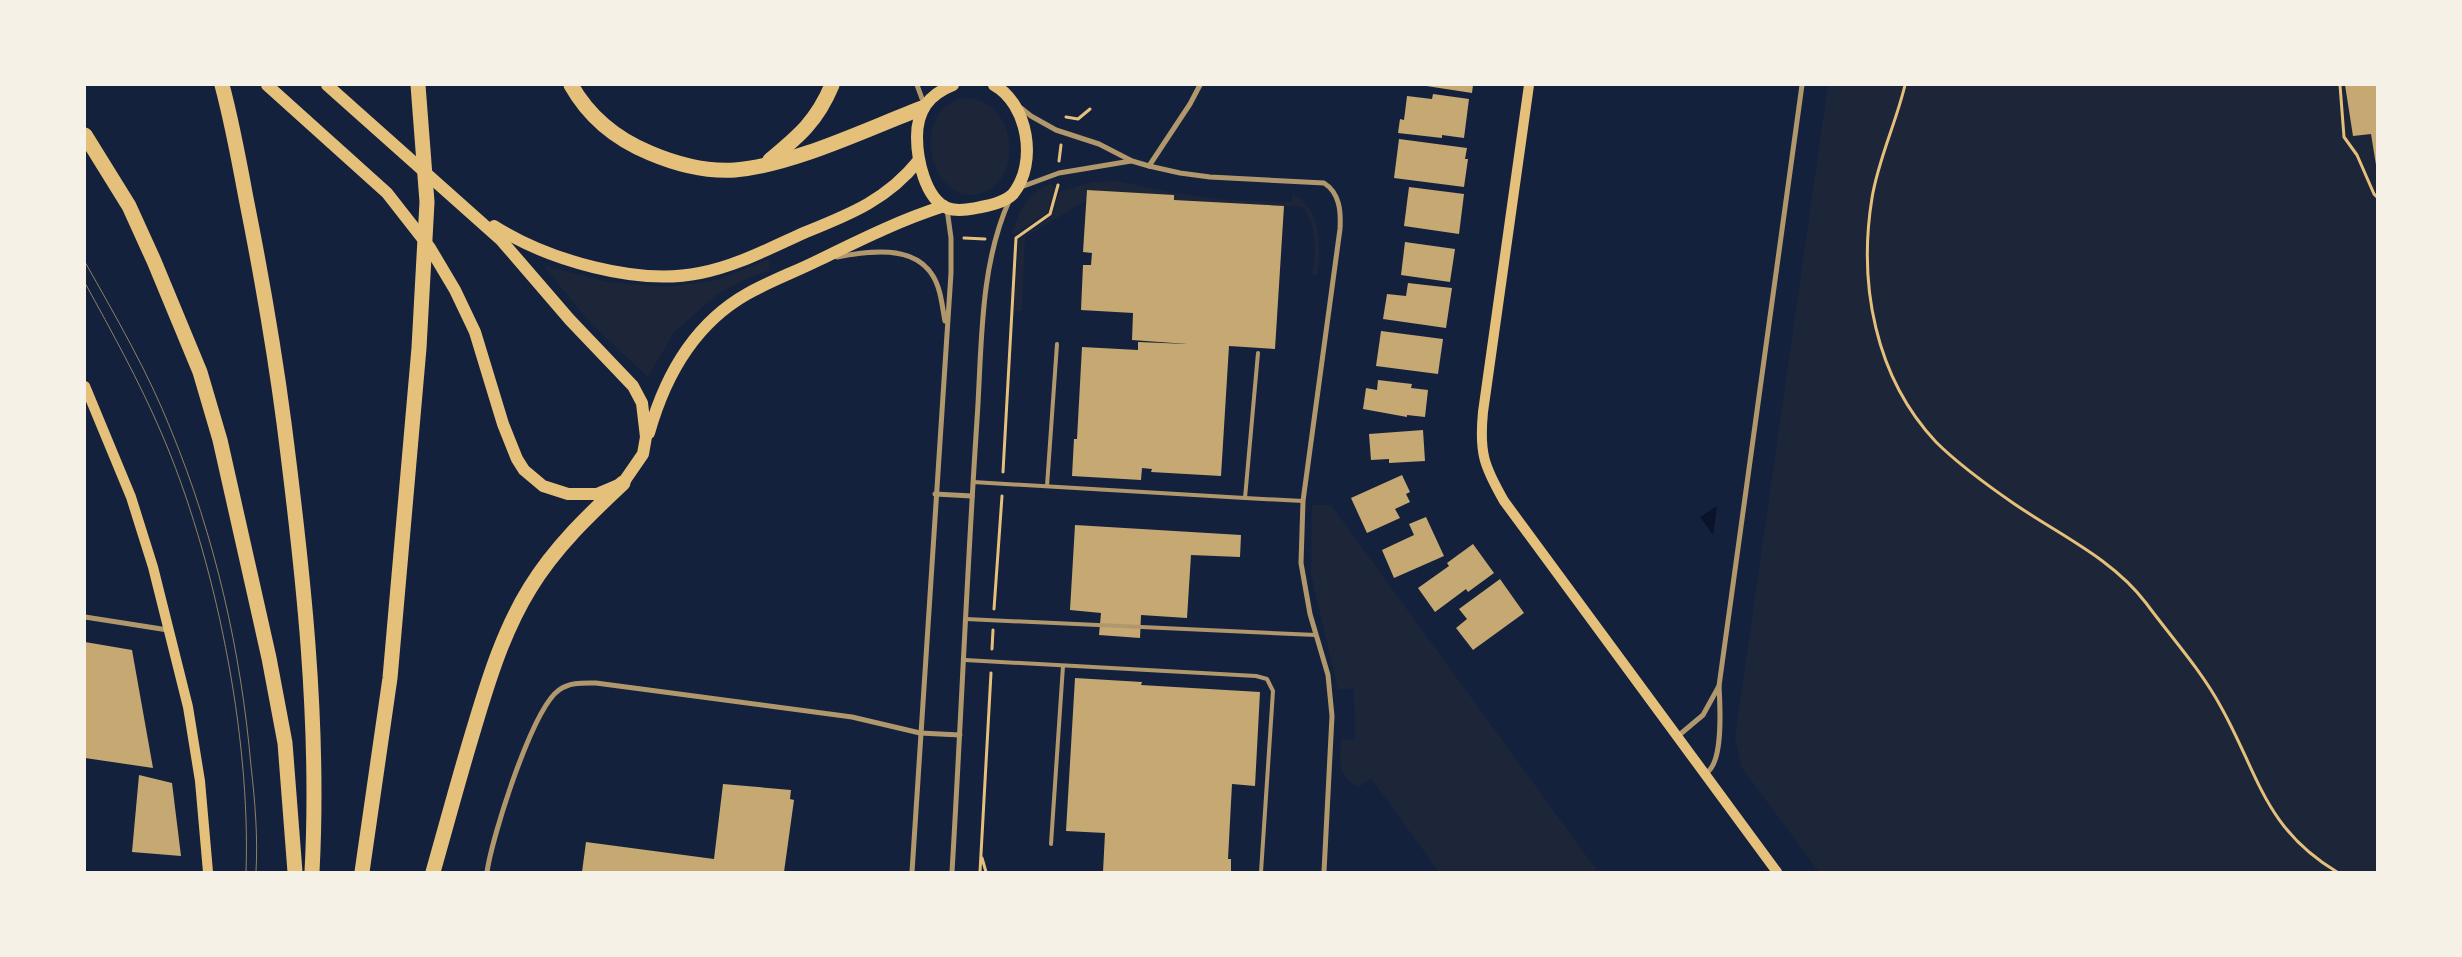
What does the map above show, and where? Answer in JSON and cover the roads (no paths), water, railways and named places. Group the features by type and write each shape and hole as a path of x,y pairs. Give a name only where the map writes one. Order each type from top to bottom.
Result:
{"highway":[{"path":"222,85 275,356 290,475 312,697 315,814 312,872"},
{"path":"362,872 390,678 419,348 427,202 418,85"},
{"path":"571,85 599,122 621,140 642,150 684,165 711,169 734,170 763,166 822,146 923,106"},
{"path":"763,166 806,129 824,103 832,85"},
{"path":"85,135 129,206 154,261 200,372 220,440 269,658 284,743 295,872"},
{"path":"433,872 499,649 529,589 546,564 574,529 623,483"}],"main road":[{"path":"267,85 387,193 430,248 455,290 482,352 510,443 517,459 533,479 554,491 583,495 606,491 623,483 643,454 666,383 685,352 705,326 747,294 879,230 945,207 964,210 1001,202 1014,191 1023,168 1026,142 1020,114 1006,92 994,85"},
{"path":"327,85 502,240 570,320 633,386 642,403 645,416 646,437 643,454"},
{"path":"945,207 932,193 919,160 917,128 923,106 937,93 953,85"},
{"path":"1529,85 1483,412 1480,439 1484,460 1504,501 1777,872"},
{"path":"473,213 508,234 561,256 592,266 622,273 654,276 700,273 746,258 872,202 897,186 919,160"},
{"path":"85,386 131,497 153,567 169,630 188,707 199,772 208,872"}],"street":[{"path":"917,85 923,106"},
{"path":"1149,166 1190,104 1200,85"},
{"path":"1706,773 1714,764 1716,756 1720,719 1719,686 1802,85"},
{"path":"1006,92 1031,116 1048,126 1100,144 1132,161 1180,173 1324,183 1333,191 1340,206 1340,229 1303,501 1301,563 1308,606 1328,675 1332,716 1324,872"},
{"path":"952,872 965,660 972,496 987,283 998,232 1014,191 1059,174 1132,161"},
{"path":"912,872 935,494 952,260 951,230 945,207"},
{"path":"819,260 878,252 895,252 911,257 923,264 933,276 940,296 946,328"},
{"path":"935,494 972,496"},
{"path":"85,617 169,630"},
{"path":"486,872 496,829 526,749 547,703 559,690 572,684 596,683 852,717 920,733 960,735"},
{"path":"1678,736 1703,715 1719,686"}],"lane":[{"path":"1047,486 1057,344"},
{"path":"1245,498 1258,352"},
{"path":"973,482 1303,501"},
{"path":"966,619 1316,635"},
{"path":"965,660 1256,676 1266,680 1272,691 1261,872"},
{"path":"1052,844 1063,666"}],"tram line":[{"path":"85,262 131,345 162,408 187,470 213,553 233,637 246,723 256,819 256,872"},
{"path":"85,283 153,413 180,481 198,534 226,648 236,706 246,819 246,872"}]}
